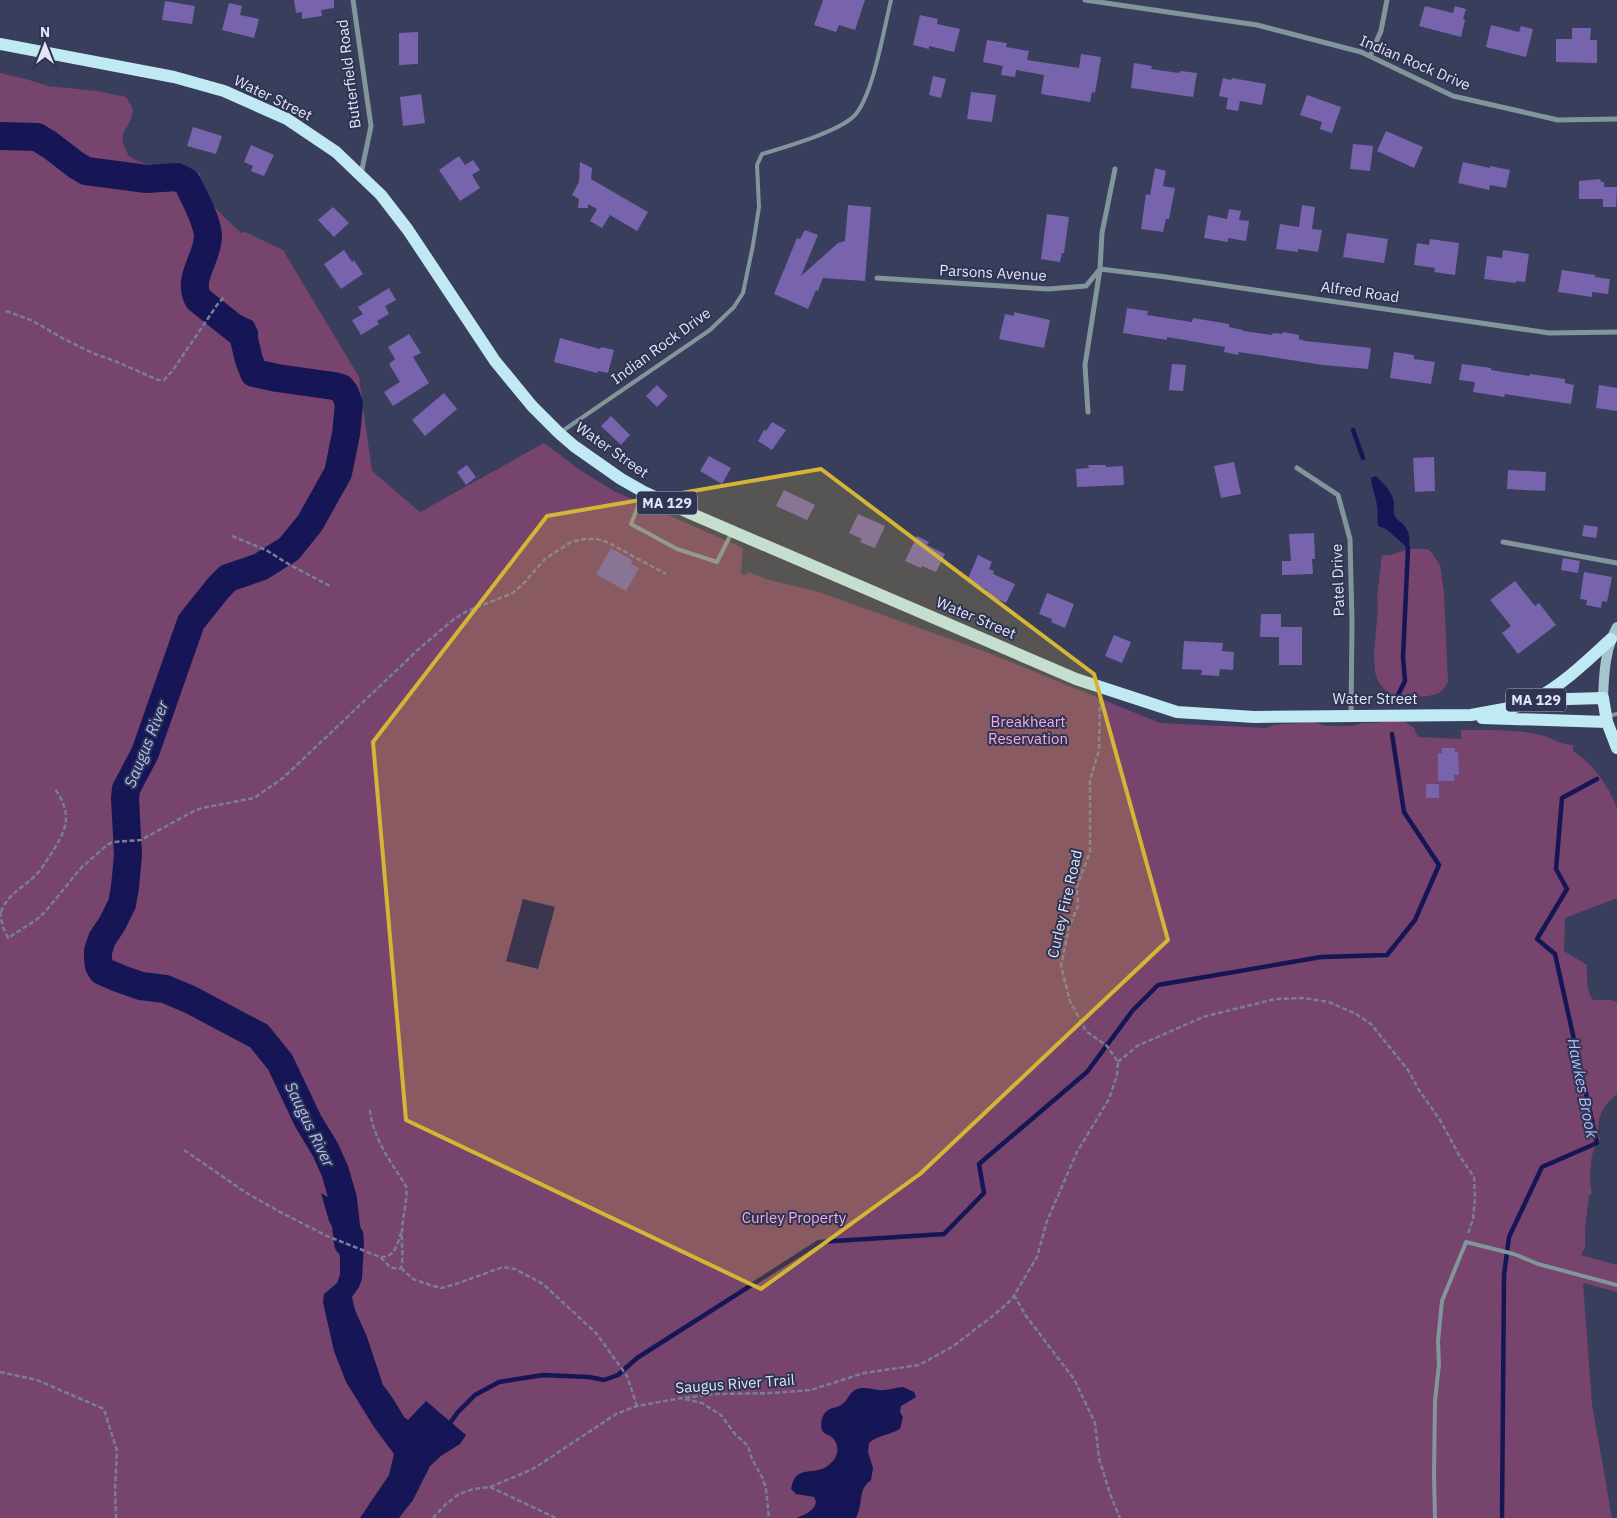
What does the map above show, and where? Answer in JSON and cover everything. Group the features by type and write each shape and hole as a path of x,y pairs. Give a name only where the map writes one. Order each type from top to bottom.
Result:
{"main road":[{"name":"Water Street","path":"0,44 174,77 224,91 287,119 336,152 381,195 408,230 495,361 532,406 559,433 612,474 644,492 733,532 1076,679 1177,712 1254,717 1471,715 1515,707 1534,700 1603,698"},
{"path":"1617,627 1611,639 1604,671 1603,698 1610,717 1617,748"},
{"path":"1534,700 1550,691 1611,639"},
{"name":"Water Street","path":"1471,715 1483,718 1610,717"}],"street":[{"name":"Butterfield Road","path":"352,0 371,126 361,174"},
{"name":"Indian Rock Drive","path":"1085,0 1257,26 1361,52 1453,96 1558,120 1617,119"},
{"path":"1370,56 1381,31 1387,0"},
{"path":"1088,412 1085,365 1100,269 1102,233 1115,169"},
{"name":"Parsons Avenue","path":"876,278 1048,289 1086,286 1100,269"},
{"name":"Alfred Road","path":"1100,269 1549,333 1617,332"},
{"name":"Patel Drive","path":"1297,468 1338,495 1350,539 1352,622 1351,715"},
{"path":"1503,542 1617,563"}],"lane":[{"name":"Indian Rock Drive","path":"559,433 710,330 734,306 743,293 753,245 759,207 757,165 762,154 838,127 854,116 864,101 875,68 891,0"},
{"path":"644,492 631,524 677,549 718,562 733,532"},
{"path":"1435,1518 1435,1401 1442,1300 1466,1242 1514,1254 1538,1264 1617,1285"}],"path":[{"path":"6,311 31,320 95,354 158,380 164,380 173,370 217,304 224,297"},
{"path":"232,536 266,550 332,587"},
{"path":"55,789 65,804 66,811 66,821 61,837 44,866 10,897 3,906 0,913 3,928 8,938 32,923 45,912 81,868 100,850 113,842 141,840 202,808 254,798 271,788 453,620 467,611 513,593 545,559 571,542 597,539 607,542 666,574"},
{"name":"Curley Fire Road","path":"1100,687 1100,750 1090,780 1090,852 1078,886 1078,906 1069,927 1062,966 1070,1001 1086,1031 1106,1046 1118,1062"},
{"path":"1120,1518 1098,1458 1095,1423 1074,1379 1026,1316 1014,1295 1036,1257 1047,1221 1078,1152 1110,1099 1118,1062 1137,1046 1203,1017 1275,999 1303,998 1329,1002 1356,1014 1371,1024 1408,1070 1419,1090 1440,1120 1459,1156 1474,1177 1475,1199 1473,1219 1466,1242"},
{"path":"370,1110 373,1128 381,1146 406,1186 401,1268"},
{"path":"184,1150 245,1192 327,1236 380,1257 393,1269 401,1268 413,1279 442,1288 503,1267 515,1269 543,1284 596,1333 628,1376 637,1406"},
{"path":"380,1257 387,1257 392,1254 402,1232"},
{"name":"Saugus River Trail","path":"433,1518 459,1494 473,1489 490,1487 533,1469 616,1414 637,1406 682,1398 717,1394 812,1390 864,1373 919,1365 952,1347 994,1315 1014,1295"},
{"path":"0,1372 37,1380 104,1409 117,1451 116,1518"},
{"path":"682,1398 702,1403 721,1415 735,1434 748,1446 766,1489 769,1518"},
{"path":"490,1487 556,1518"}],"highlighted area":[{"path":"821,469 1094,674 1168,940 920,1174 761,1289 406,1120 373,742 547,516"}],"green space":[{"path":"0,73 48,86 97,91 126,97 133,109 130,122 123,135 123,141 129,156 144,163 181,166 194,170 200,174 203,193 210,203 241,233 245,232 283,250 359,377 372,471 420,512 544,443 580,470 614,491 743,548 741,574 747,575 748,572 769,580 819,592 986,652 1160,723 1266,728 1274,725 1312,722 1327,726 1352,726 1362,723 1401,719 1414,728 1418,737 1461,739 1461,730 1508,731 1541,735 1564,744 1573,745 1573,751 1600,776 1617,808 1617,898 1565,918 1564,951 1587,965 1588,988 1593,1000 1617,1002 1617,1094 1604,1108 1599,1120 1598,1132 1600,1139 1595,1146 1592,1159 1590,1178 1592,1193 1589,1195 1585,1247 1581,1255 1617,1265 1617,1292 1583,1283 1592,1404 1612,1518 0,1518"},
{"path":"1409,549 1427,549 1440,565 1444,592 1448,682 1443,690 1437,694 1403,698 1392,695 1378,681 1375,672 1374,654 1378,608 1377,598 1382,555 1390,555"}],"shaded area":[{"path":"194,291 221,309 230,310 253,321 258,331 258,336 250,362 244,351 214,319 203,313 199,308"},
{"path":"1376,476 1391,495 1395,515 1408,532 1409,549 1386,529 1378,526 1376,499 1371,478"},
{"path":"523,899 555,907 538,969 506,961"},
{"path":"321,1193 343,1206 357,1221 363,1232 362,1279 352,1297 383,1385 404,1417 408,1420 426,1401 466,1435 460,1444 441,1456 430,1466 413,1500 399,1518 360,1518 389,1475 394,1454 374,1427 346,1382 334,1351 323,1302 324,1294 337,1283 340,1275 340,1259 337,1236 329,1221"},
{"path":"903,1387 914,1392 916,1397 901,1406 900,1412 903,1417 900,1429 876,1438 869,1443 868,1452 873,1468 871,1480 862,1492 856,1518 796,1518 811,1510 816,1502 814,1497 796,1494 791,1489 797,1475 826,1467 832,1462 837,1453 835,1441 823,1432 821,1427 825,1413 843,1403 857,1389 884,1390"}],"building":[{"path":"294,0 334,0 334,8 321,10 322,16 302,19 302,12 296,13"},
{"path":"823,0 865,0 855,30 839,25 836,32 814,25"},
{"path":"165,1 195,6 192,24 162,20"},
{"path":"229,3 242,6 240,15 259,19 254,38 222,30"},
{"path":"1425,6 1453,13 1455,6 1466,9 1461,37 1419,26"},
{"path":"920,15 938,19 937,24 960,29 954,52 929,46 929,49 913,45"},
{"path":"1491,25 1519,32 1521,26 1533,29 1526,57 1486,47"},
{"path":"1572,28 1591,28 1590,40 1597,40 1597,63 1556,62 1556,39 1572,39"},
{"path":"418,32 418,64 399,65 399,33"},
{"path":"987,40 1007,43 1006,47 1029,51 1027,60 1079,68 1081,54 1101,57 1095,93 1092,92 1090,102 1041,94 1044,75 1016,70 1015,77 1001,75 1003,66 983,62"},
{"path":"1134,63 1152,66 1151,69 1179,73 1180,71 1197,73 1193,97 1131,88"},
{"path":"933,76 946,79 941,98 929,95"},
{"path":"1223,78 1266,84 1262,105 1240,101 1238,111 1226,109 1228,98 1219,96"},
{"path":"971,92 996,95 992,122 967,119"},
{"path":"421,94 425,123 403,126 400,97"},
{"path":"1307,95 1341,107 1332,133 1320,129 1322,122 1300,115"},
{"path":"193,127 222,136 216,154 187,146"},
{"path":"1386,131 1423,147 1414,168 1377,151"},
{"path":"1353,144 1373,146 1370,171 1350,169"},
{"path":"251,145 274,155 264,176 251,171 253,166 244,162"},
{"path":"459,156 465,165 473,160 480,170 472,175 480,188 460,201 439,170"},
{"path":"580,162 592,168 591,179 648,212 637,231 610,215 602,228 590,221 597,209 588,204 588,208 578,208 579,199 572,195 579,182"},
{"path":"1463,162 1510,170 1506,188 1490,185 1489,190 1458,183"},
{"path":"1155,168 1166,171 1163,186 1175,188 1169,219 1166,219 1163,232 1141,229 1146,194 1150,195"},
{"path":"1600,179 1601,182 1604,182 1604,187 1617,187 1616,207 1603,207 1603,199 1579,199 1579,181"},
{"path":"848,205 871,207 865,281 823,278 808,309 774,294 797,238 800,239 805,230 818,235 801,276 838,243 845,241"},
{"path":"1302,205 1315,207 1312,229 1322,230 1318,252 1298,249 1298,252 1276,249 1280,224 1299,227"},
{"path":"333,207 349,223 334,237 318,220"},
{"path":"1229,209 1241,211 1239,220 1249,221 1246,241 1228,238 1228,242 1204,238 1208,215 1227,219"},
{"path":"1047,214 1069,217 1064,253 1062,253 1060,262 1041,259"},
{"path":"1347,233 1388,239 1384,263 1343,257"},
{"path":"1430,239 1459,243 1455,275 1434,272 1435,268 1414,265 1417,243 1429,245"},
{"path":"344,250 352,262 354,260 363,274 341,289 324,264"},
{"path":"1503,250 1529,254 1525,282 1516,281 1516,283 1484,279 1487,256 1502,258"},
{"path":"1562,270 1610,279 1608,294 1592,292 1592,297 1558,292"},
{"path":"389,288 396,300 385,306 389,314 377,321 379,324 361,335 352,320 363,314 358,307"},
{"path":"1127,308 1148,311 1147,315 1192,322 1193,318 1229,324 1229,327 1243,331 1272,335 1273,333 1282,334 1283,332 1299,335 1299,339 1305,341 1371,348 1368,369 1323,365 1239,352 1238,355 1224,352 1225,347 1167,337 1167,340 1123,333"},
{"path":"1014,312 1050,320 1044,348 999,339 1005,314 1014,316"},
{"path":"409,334 421,353 413,357 429,383 393,406 384,392 400,382 389,364 395,359 388,347"},
{"path":"560,338 600,349 601,347 614,350 608,373 598,371 597,373 554,362"},
{"path":"1394,352 1414,355 1414,359 1435,362 1431,384 1390,378"},
{"path":"1172,364 1186,365 1183,391 1169,390"},
{"path":"1462,364 1529,376 1530,374 1565,379 1565,383 1574,385 1571,404 1505,394 1504,397 1473,392 1475,382 1459,380"},
{"path":"657,385 668,396 657,407 646,396"},
{"path":"1599,385 1617,388 1617,411 1596,408"},
{"path":"444,393 457,409 425,436 412,420"},
{"path":"611,416 630,435 621,445 601,426"},
{"path":"772,422 786,430 772,450 758,441 764,430 766,431"},
{"path":"709,456 731,468 722,484 700,471"},
{"path":"1434,457 1435,491 1415,492 1413,458"},
{"path":"1234,462 1241,494 1221,498 1214,466"},
{"path":"467,465 476,477 466,485 457,472"},
{"path":"1088,465 1123,466 1124,485 1077,487 1076,469 1089,468"},
{"path":"1508,470 1546,472 1545,491 1507,489"},
{"path":"784,490 815,505 807,520 776,506"},
{"path":"858,514 885,526 875,548 860,542 862,539 849,533"},
{"path":"1584,525 1598,527 1596,538 1582,536"},
{"path":"1314,533 1315,559 1312,559 1313,574 1282,575 1282,561 1291,561 1289,534"},
{"path":"917,536 929,542 927,545 945,554 936,572 905,561"},
{"path":"611,548 632,560 631,564 639,568 626,591 596,574"},
{"path":"978,555 992,562 989,569 994,571 993,574 1015,584 1006,603 985,594 987,590 967,581"},
{"path":"1563,558 1580,561 1578,573 1561,570"},
{"path":"1584,572 1612,577 1607,602 1602,601 1601,608 1586,605 1587,600 1580,599"},
{"path":"1515,581 1535,606 1539,603 1556,625 1518,654 1502,633 1511,626 1490,600"},
{"path":"1047,593 1074,604 1065,628 1051,622 1052,619 1039,614"},
{"path":"1261,614 1281,614 1281,627 1302,627 1302,665 1279,665 1279,637 1260,637"},
{"path":"1114,635 1131,642 1122,663 1105,656"},
{"path":"1184,641 1223,643 1222,651 1234,652 1233,670 1220,669 1219,676 1201,675 1202,670 1182,669"},
{"path":"1442,748 1455,748 1455,752 1458,752 1459,775 1454,775 1454,781 1438,781 1438,753 1442,753"},
{"path":"1426,784 1439,784 1439,798 1426,798"}],"waterway":[{"name":"Saugus River","path":"0,136 37,137 86,171 147,179 177,177 187,182 203,216 208,236 205,252 196,276 195,291 198,299 243,335 254,373 341,388 349,404 346,434 338,473 310,523 289,549 260,567 228,578 191,622 145,753 126,789 128,855 125,887 122,904 102,939 98,951 99,966 102,971 141,986 165,989 189,999 259,1036 280,1062 308,1121 325,1149 335,1171 343,1199 348,1243"},
{"path":"1353,430 1363,458"},
{"path":"1398,695 1405,681 1403,657 1408,548 1406,543"},
{"path":"447,1427 458,1412 475,1395 499,1382 543,1375 589,1377 604,1380 618,1375 637,1358 819,1242 944,1234 984,1193 979,1164 1087,1072 1133,1010 1158,985 1321,957 1387,955 1415,920 1439,865 1404,812 1392,734"},
{"name":"Hawkes Brook","path":"1502,1518 1504,1275 1509,1237 1542,1167 1597,1143 1555,954 1537,939 1567,889 1556,869 1562,798 1597,779"}],"park label":[{"name":"Breakheart Reservation","path":"1028,730"},
{"name":"Curley Property","path":"794,1218"}]}
